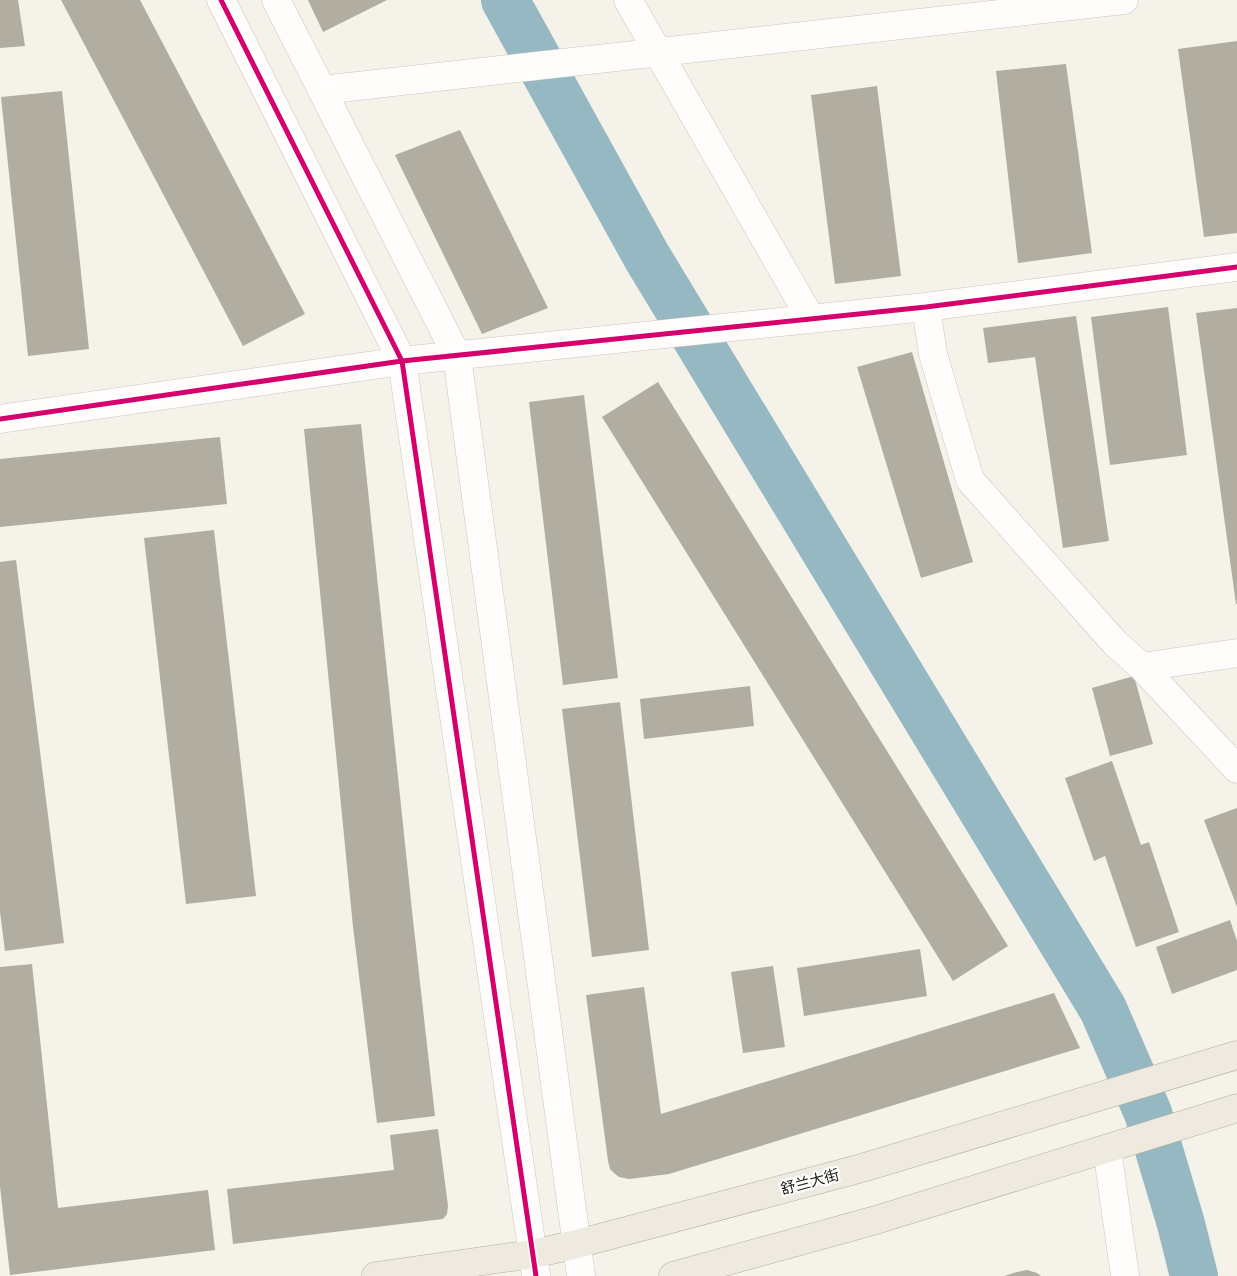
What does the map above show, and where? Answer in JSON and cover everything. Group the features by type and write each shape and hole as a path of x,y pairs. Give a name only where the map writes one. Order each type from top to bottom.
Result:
{"main road":[{"name":"舒兰大街","path":"376,1276 534,1265 577,1244 862,1168 1234,1055"},
{"path":"673,1276 876,1220 1237,1108"}],"street":[{"path":"221,0 402,361 534,1265"},
{"path":"276,0 457,356 581,1276"},
{"path":"628,0 649,54 801,320"},
{"path":"322,90 1124,0"},
{"path":"0,419 402,361 926,307 1237,267"},
{"path":"926,307 933,354 970,480 1115,643 1142,667 1237,769"},
{"path":"1142,667 1237,653"},
{"path":"1108,1148 1125,1276"}],"building":[{"path":"0,0 18,0 25,46 0,48"},
{"path":"61,0 140,0 305,314 243,346"},
{"path":"308,0 387,0 323,32"},
{"path":"1237,41 1237,233 1204,237 1178,49"},
{"path":"1066,64 1092,253 1018,263 996,71"},
{"path":"877,86 901,276 835,284 811,95"},
{"path":"62,91 89,349 28,356 1,97"},
{"path":"460,130 548,308 482,334 395,155"},
{"path":"1168,307 1187,455 1110,465 1091,317"},
{"path":"1237,308 1237,604 1236,604 1196,313"},
{"path":"1076,316 1109,541 1063,548 1035,357 988,363 983,328"},
{"path":"912,352 973,562 921,578 857,367"},
{"path":"658,382 1008,946 953,981 602,417"},
{"path":"584,395 618,678 563,685 529,402"},
{"path":"361,424 435,1116 377,1123 353,927 304,429"},
{"path":"220,437 227,504 0,527 0,459"},
{"path":"214,530 256,896 186,904 144,538"},
{"path":"16,560 64,943 5,951 0,912 0,562"},
{"path":"1134,676 1153,744 1110,756 1092,688"},
{"path":"750,686 754,726 644,739 640,699"},
{"path":"620,702 649,950 592,957 562,709"},
{"path":"1112,761 1141,845 1149,842 1179,932 1136,947 1105,856 1094,861 1065,778"},
{"path":"1237,808 1237,907 1204,820"},
{"path":"1230,920 1237,941 1237,970 1172,994 1156,947"},
{"path":"920,949 927,996 804,1016 797,968"},
{"path":"32,964 58,1208 208,1190 215,1250 10,1275 0,1187 0,967"},
{"path":"773,966 785,1047 743,1053 731,972"},
{"path":"644,987 661,1114 1054,993 1080,1048 669,1174 629,1179 619,1177 614,1173 610,1169 608,1161 586,995"},
{"path":"438,1129 448,1206 447,1214 443,1219 233,1244 227,1189 394,1170 390,1135"},
{"path":"1027,1270 1041,1276 1004,1276 1017,1272"}],"waterway":[{"path":"505,0 647,257 1103,1009 1148,1113 1181,1224 1194,1276"}],"cycle path":[{"path":"221,0 402,361 536,1276"},
{"path":"0,419 402,361 926,307 1237,267"}]}
